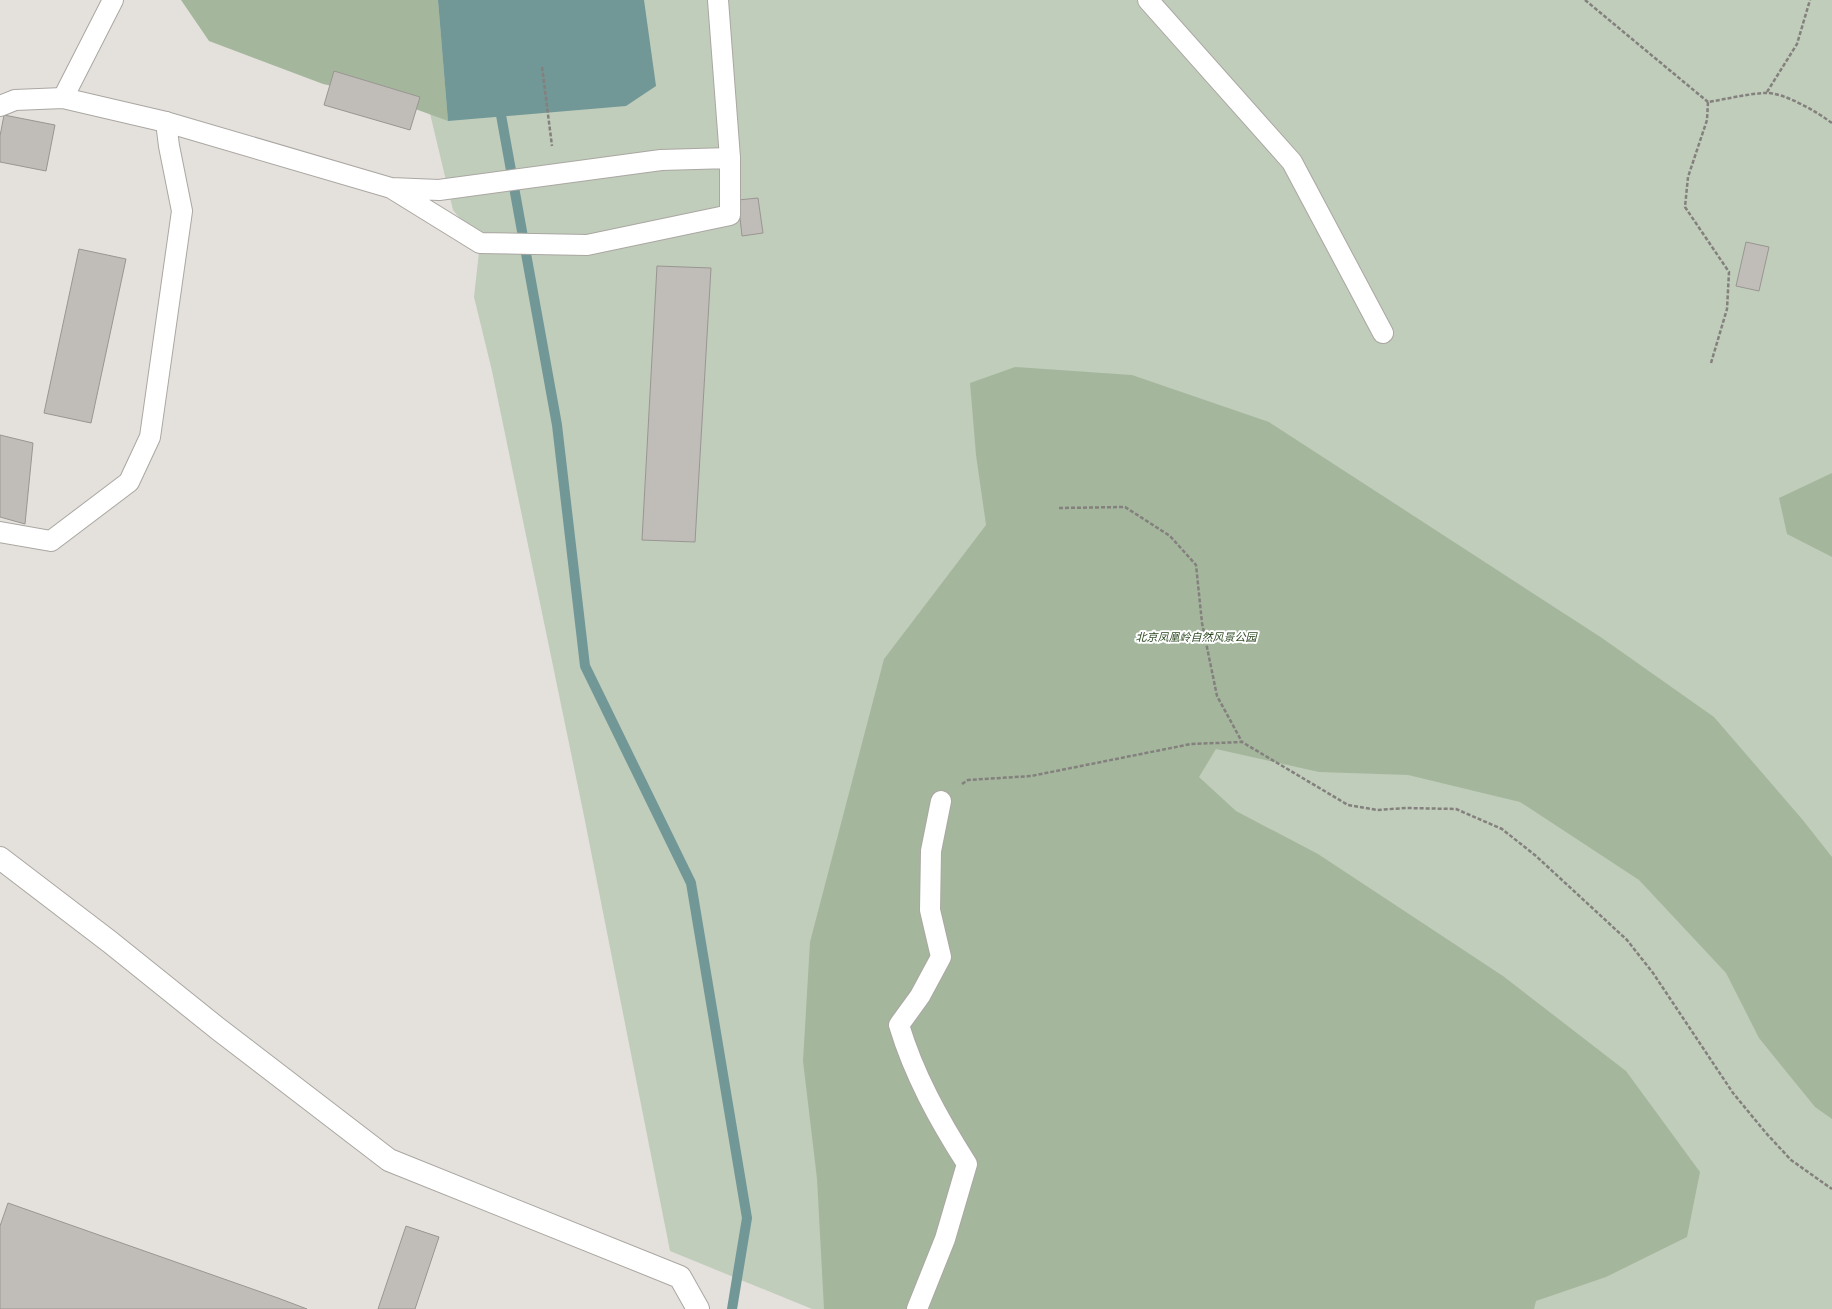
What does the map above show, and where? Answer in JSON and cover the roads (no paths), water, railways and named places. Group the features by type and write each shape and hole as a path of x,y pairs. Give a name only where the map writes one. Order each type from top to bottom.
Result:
{"street":[{"path":"0,858 110,942 217,1028 389,1160 680,1277 698,1309"}],"lane":[{"path":"63,98 113,0"},
{"path":"391,188 480,243 587,245 730,216 730,158 718,0"},
{"path":"1148,0 1292,162 1383,333"},
{"path":"0,106 15,100 63,98 166,122 391,188 439,190 661,160 730,158"},
{"path":"0,532 52,541 129,482 150,437 182,211 169,146 166,122"},
{"path":"917,1309 945,1238 967,1164 939,1120 905,1044 899,1025 920,996 941,957 930,910 931,850 942,801"}],"water":[{"path":"438,0 644,0 656,86 626,106 448,121"}],"waterway":[{"path":"499,104 557,425 585,666 691,883 747,1218 732,1309"}],"park label":[{"name":"北京凤凰岭自然风景公园","path":"1196,636"}]}
